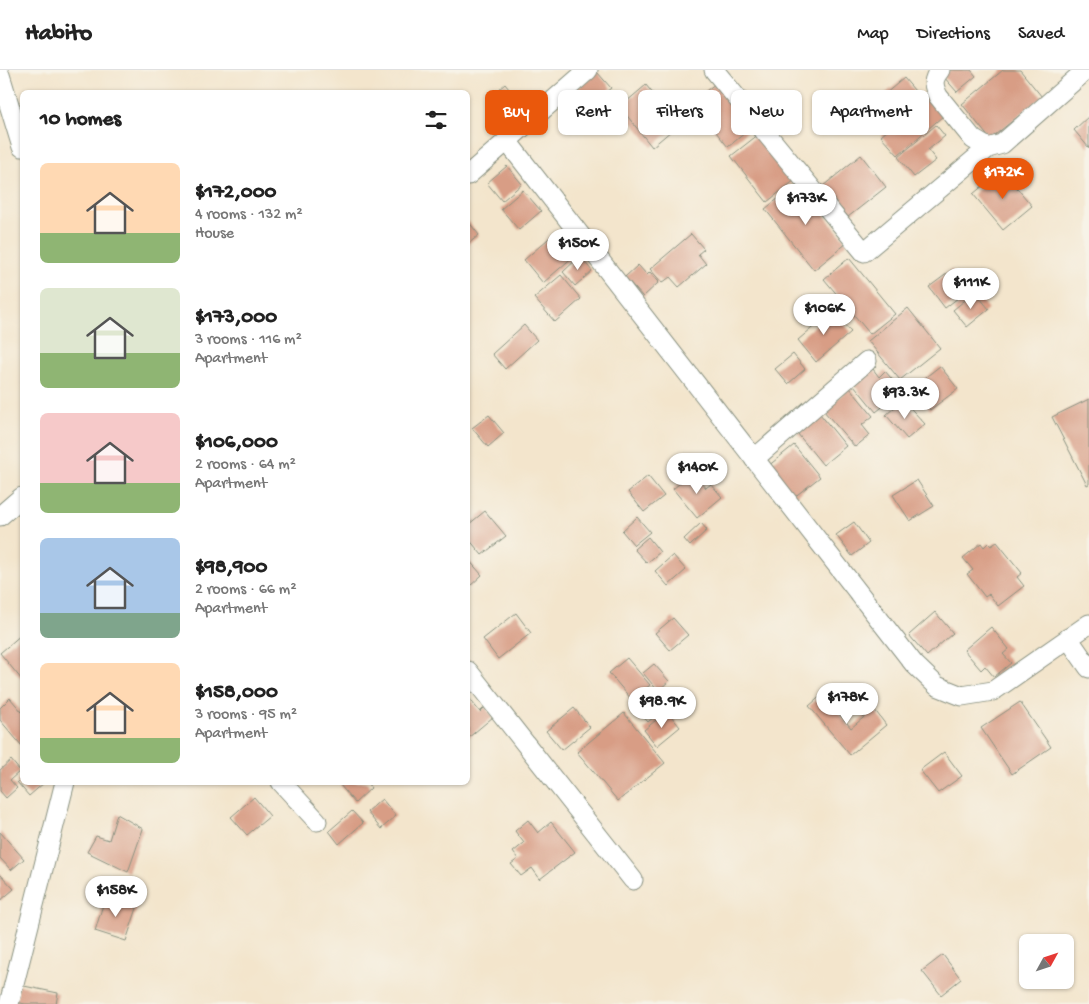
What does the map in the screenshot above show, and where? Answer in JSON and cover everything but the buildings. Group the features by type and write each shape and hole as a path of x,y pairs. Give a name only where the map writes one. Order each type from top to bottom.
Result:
{"street":[{"path":"470,173 588,70"},
{"path":"714,70 864,252 988,148 1002,144 1086,70"},
{"path":"940,70 934,80 938,96 973,138 988,148"},
{"path":"0,76 20,141"},
{"path":"507,141 914,664 937,686 962,696 994,691 1089,624"},
{"path":"754,459 867,361"},
{"path":"0,516 20,499"},
{"path":"1068,638 1089,668"},
{"path":"470,674 633,880"},
{"path":"9,1004 64,785"},
{"path":"284,785 316,821"}]}
